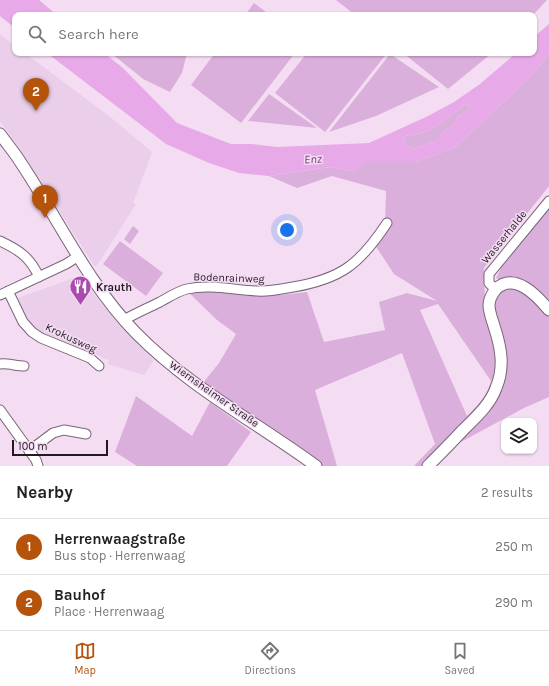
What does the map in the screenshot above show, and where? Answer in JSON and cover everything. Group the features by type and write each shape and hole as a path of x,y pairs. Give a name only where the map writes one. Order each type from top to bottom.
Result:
{"main road":[{"name":"Wiernsheimer Straße","path":"0,134 21,163 77,257 100,290 136,333 188,379 316,466"},
{"path":"428,466 483,410 496,390 502,358 500,344 489,311 490,297 496,290 506,284 515,284 522,286 537,296 549,310"}],"street":[{"name":"Wasserhalde","path":"496,290 489,283 489,274 549,201"},
{"name":"Bodenrainweg","path":"124,320 180,291 188,289 227,288 258,292 272,291 329,278 349,268 362,256 376,240 387,223"},
{"path":"0,241 16,249 27,258 35,267 39,277"},
{"path":"4,293 77,257"},
{"name":"Krokusweg","path":"4,293 26,327 32,332 41,338 90,358 99,366"},
{"path":"0,364 4,363 12,366 24,366"},
{"path":"0,410 38,466"},
{"path":"29,451 53,433 64,430 86,434"}],"shaded area":[{"path":"336,0 547,0 536,12 351,12"},
{"path":"254,3 266,12 247,12"},
{"path":"0,34 12,44 12,56 29,56 109,116 152,152 133,203 136,204 95,267 23,154 0,121"},
{"path":"549,54 549,186 484,268 485,302 499,366 488,397 424,466 414,466 435,444 402,353 315,390 337,466 322,466 202,384 219,363 236,334 217,320 187,291 280,295 307,292 324,342 385,330 379,302 407,293 437,301 394,274 373,242 385,225 386,191 332,176 297,188 269,176 330,167 354,171 366,162 416,162 455,147 530,77","holes":["438,304 491,381 485,396 467,416 420,310"]},
{"path":"115,56 186,56 182,73 170,92 143,79"},
{"path":"213,56 293,56 241,123 191,85"},
{"path":"305,56 385,56 325,132 275,93"},
{"path":"388,56 393,56 439,87 376,116 329,132"},
{"path":"407,56 488,56 448,89"},
{"path":"269,94 317,128 248,121"},
{"path":"465,105 471,106 466,112 458,116 455,124 440,135 440,138 436,141 413,149 405,144 404,138 406,136 429,131"},
{"path":"549,209 549,306 496,278 500,270 496,267 527,235"},
{"path":"133,226 139,231 130,244 124,239"},
{"path":"120,241 163,273 146,296 103,264"},
{"path":"71,279 85,280 100,302 154,360 144,375 108,364 109,360 34,329 25,317 18,298"},
{"path":"510,289 527,294 549,315 549,397 505,418 501,418 501,420 448,449 498,391 493,303 504,291"},
{"path":"136,396 192,436 210,402 251,432 227,466 137,466 115,452"}],"water":[{"path":"0,0 39,0 53,12 12,12 12,26 0,16"},
{"name":"Enz","path":"549,24 549,54 530,77 455,147 416,162 366,162 354,171 330,167 269,176 239,173 209,163 166,144 51,56 108,56 123,68 177,123 231,144 252,144 277,147 369,143 428,116 454,102 480,84 513,56 537,56 537,34","holes":["465,105 471,106 466,112 458,116 455,124 440,135 440,138 436,141 413,149 405,144 404,138 406,136 429,131"]}],"place":[{"name":"Bauhof","path":"36,111"},
{"name":"Herrenwaagstraße","path":"45,218"},
{"name":"Krauth","path":"81,306"}]}
